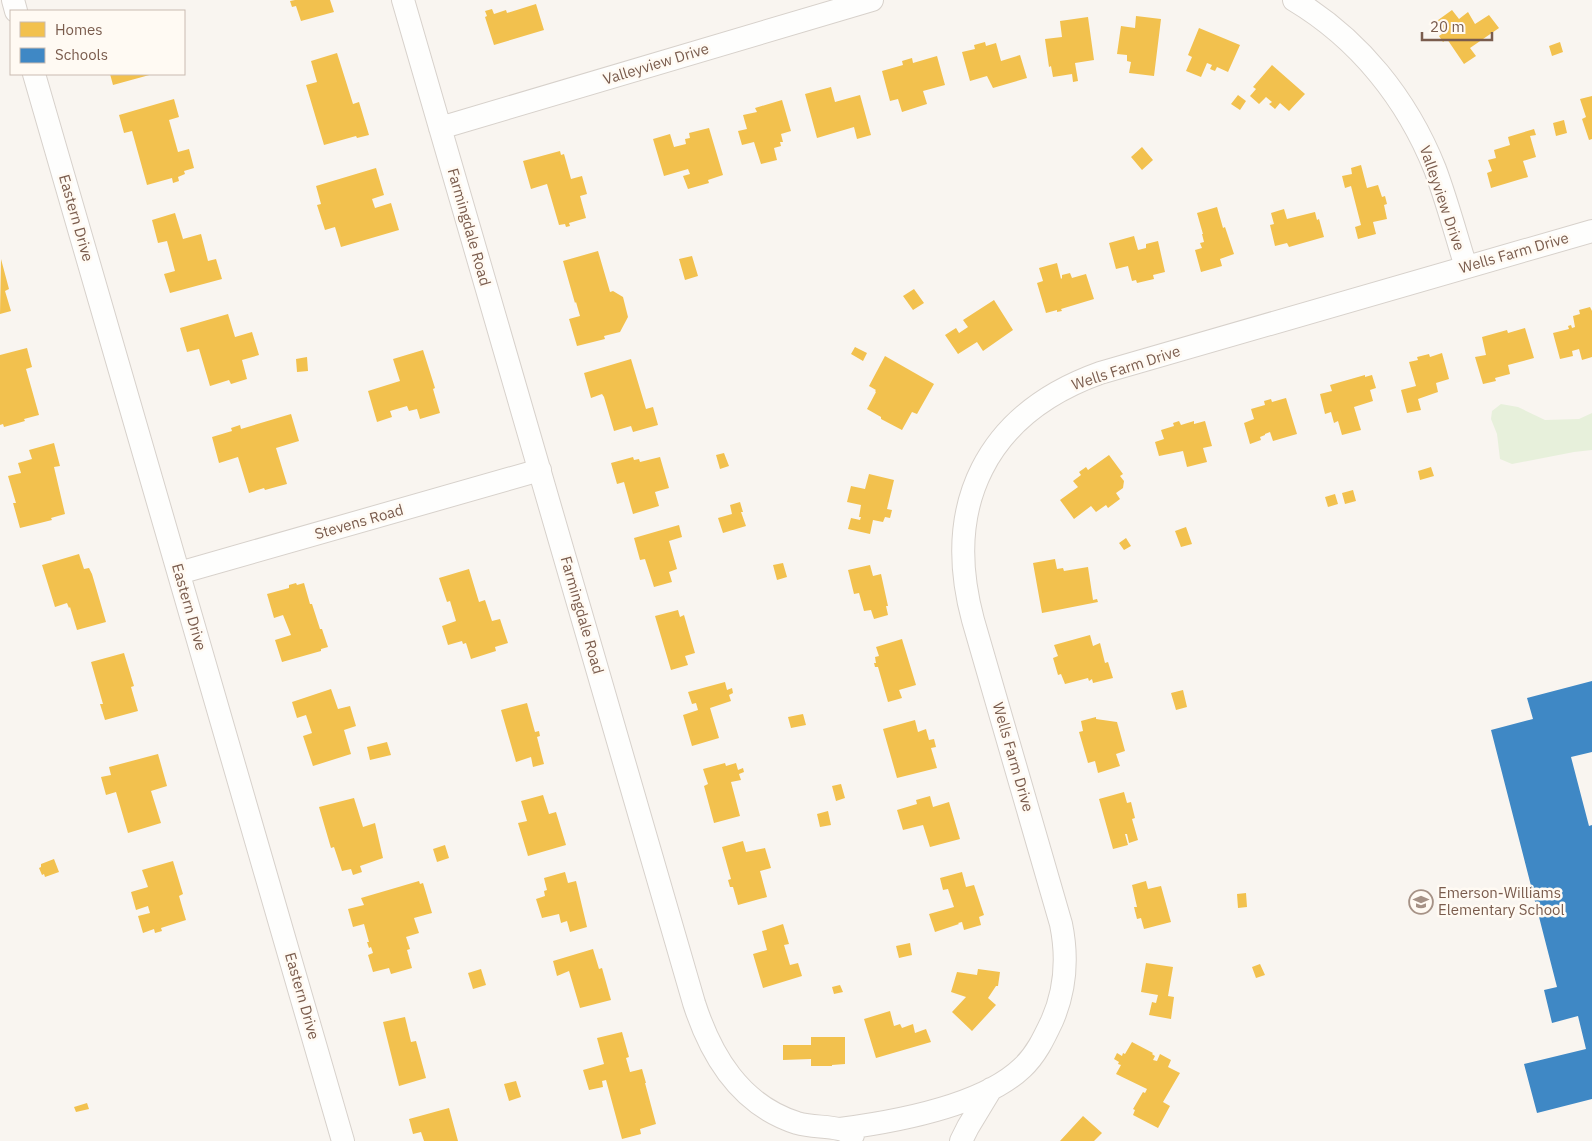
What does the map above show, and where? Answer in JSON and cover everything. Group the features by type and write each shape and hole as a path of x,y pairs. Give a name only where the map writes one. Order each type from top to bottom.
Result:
{"street":[{"name":"Farmingdale Road","path":"403,0 694,1002 707,1038 716,1056 739,1086 770,1110 795,1122 818,1128 840,1129 867,1141"},
{"name":"Valleyview Drive","path":"440,128 872,0"},
{"name":"Valleyview Drive","path":"1294,0 1347,39 1377,70 1400,101 1420,135 1435,170 1466,267"},
{"name":"Eastern Drive","path":"34,75 343,1141"},
{"name":"Wells Farm Drive","path":"840,1129 874,1125 923,1113 968,1099 1008,1080 1031,1059 1042,1042 1060,1001 1066,964 1065,944 1059,916 973,620 964,577 963,547 967,515 976,483 987,458 1006,433 1051,395 1086,378 1592,231"},
{"name":"Stevens Road","path":"179,573 540,470"},
{"name":"Wells Farm Drive","path":"961,1141 991,1089"}],"green space":[{"path":"1501,404 1518,407 1545,420 1579,419 1592,413 1592,450 1512,464 1500,459 1497,434 1491,419 1492,411"}],"building: Homes":[{"path":"330,0 334,12 301,21 296,6 292,7 290,1"},
{"path":"536,4 544,30 494,45 485,17 487,16 485,11 492,9 494,14 506,10 507,13"},
{"path":"1452,10 1459,19 1468,12 1475,24 1489,15 1499,28 1470,48 1476,56 1464,64 1447,39 1443,42 1439,36 1442,34 1434,23"},
{"path":"1136,16 1161,19 1154,76 1129,73 1131,62 1127,61 1127,55 1117,54 1121,26 1135,28"},
{"path":"1088,17 1094,60 1075,63 1078,81 1073,82 1072,74 1053,77 1051,66 1049,67 1045,39 1062,37 1060,21"},
{"path":"1199,28 1240,45 1228,72 1217,67 1215,71 1210,69 1212,65 1207,63 1201,77 1186,71 1192,57 1188,55"},
{"path":"985,42 986,46 996,43 1001,61 1020,55 1027,78 993,88 987,76 970,81 962,52 975,49 974,45"},
{"path":"1560,42 1563,52 1552,56 1549,46"},
{"path":"337,53 353,104 359,102 369,135 357,138 356,136 324,145 306,85 317,82 311,61"},
{"path":"937,56 945,85 923,91 927,104 902,112 898,99 890,101 882,71 903,65 902,61 912,58 913,63"},
{"path":"1272,65 1305,94 1289,111 1280,103 1275,109 1269,104 1272,102 1266,97 1259,104 1250,96 1256,89 1253,87"},
{"path":"110,75 149,75 113,85"},
{"path":"831,87 835,102 860,95 871,135 857,139 854,127 817,138 805,94"},
{"path":"1238,95 1246,101 1240,110 1231,104"},
{"path":"1592,96 1592,139 1589,140 1582,119 1586,117 1580,99"},
{"path":"174,99 179,117 169,120 178,152 189,149 194,168 184,171 185,174 178,177 179,181 173,183 172,178 147,185 132,131 124,133 119,115"},
{"path":"782,100 791,131 781,134 783,142 780,142 781,146 774,148 777,160 761,164 754,142 742,145 738,131 747,129 743,115 757,112 755,108"},
{"path":"1564,120 1567,133 1556,136 1553,123"},
{"path":"709,128 723,175 708,180 709,183 688,189 683,176 690,174 688,169 664,176 653,139 670,134 674,147 686,144 685,139 690,138 689,133"},
{"path":"1534,129 1536,135 1530,136 1536,157 1523,161 1528,177 1491,188 1487,173 1492,171 1488,160 1496,158 1494,150 1510,145 1508,137"},
{"path":"1142,147 1153,160 1142,170 1131,157"},
{"path":"560,151 561,155 564,154 571,179 582,176 587,194 580,196 586,218 569,223 570,226 566,227 565,224 559,225 547,184 531,189 523,161"},
{"path":"1361,165 1367,188 1378,185 1382,197 1385,196 1387,204 1384,205 1387,219 1373,222 1376,234 1358,239 1355,227 1361,225 1351,186 1345,188 1342,176 1352,174 1351,168"},
{"path":"376,168 384,195 372,199 375,208 391,203 399,230 341,247 335,227 325,230 317,205 321,204 316,186"},
{"path":"1217,207 1223,228 1225,227 1234,254 1220,259 1222,266 1201,272 1195,250 1202,248 1200,243 1204,242 1197,213"},
{"path":"1284,209 1287,219 1315,212 1324,237 1289,247 1287,243 1275,246 1270,225 1274,224 1271,213"},
{"path":"175,213 183,239 201,234 208,261 216,259 222,279 170,293 164,274 175,271 167,241 158,243 152,220"},
{"path":"1134,236 1138,250 1146,248 1146,244 1158,241 1165,272 1153,275 1154,279 1137,283 1136,280 1132,281 1128,266 1116,269 1109,243"},
{"path":"598,251 610,292 613,291 623,297 628,317 620,332 604,336 605,339 577,346 569,319 580,316 563,261"},
{"path":"692,256 698,276 685,280 679,259"},
{"path":"1,259 9,289 5,291 11,311 0,314"},
{"path":"1057,263 1061,279 1062,275 1070,273 1072,278 1086,274 1094,299 1061,309 1062,311 1057,312 1057,310 1046,313 1037,283 1043,281 1039,268"},
{"path":"914,289 924,303 913,310 903,296"},
{"path":"994,300 1013,330 983,351 977,342 958,354 945,335 956,328 959,333 968,327 963,320"},
{"path":"1590,307 1592,311 1592,357 1582,360 1579,349 1572,351 1573,356 1560,359 1553,333 1569,329 1568,326 1571,325 1572,328 1575,327 1573,316 1580,314 1579,310"},
{"path":"228,314 235,337 252,332 259,355 242,360 247,379 231,384 229,380 210,386 199,349 187,352 180,328"},
{"path":"1525,328 1534,358 1508,365 1510,374 1495,378 1496,381 1483,384 1475,357 1486,355 1482,337 1507,330 1508,333"},
{"path":"855,347 867,353 863,361 851,354"},
{"path":"27,348 32,367 26,369 39,415 4,427 3,424 0,425 0,355"},
{"path":"423,350 435,388 433,389 440,413 420,419 417,409 409,411 407,406 390,411 392,417 377,422 368,391 400,381 393,359"},
{"path":"1442,353 1449,379 1436,383 1438,392 1418,399 1421,410 1407,413 1401,390 1416,386 1409,362 1418,360 1417,357 1429,354 1430,357"},
{"path":"885,356 934,384 917,414 912,412 902,430 867,409 876,392 876,390 869,386"},
{"path":"307,357 308,371 297,372 296,359"},
{"path":"631,359 646,409 653,407 658,425 633,432 631,426 614,431 604,397 602,394 591,398 584,373"},
{"path":"1365,375 1365,377 1372,375 1376,388 1370,390 1373,401 1354,407 1361,430 1342,435 1338,421 1334,423 1331,412 1325,414 1320,394 1332,391 1330,385"},
{"path":"1286,398 1297,434 1273,441 1270,432 1260,437 1261,440 1250,444 1244,423 1254,419 1251,409 1265,405 1264,401 1271,399 1272,402"},
{"path":"291,414 299,441 276,448 287,484 249,493 238,457 219,463 212,437 232,431 231,428 240,425 241,429"},
{"path":"1179,421 1181,425 1194,421 1194,424 1205,421 1212,446 1203,448 1207,462 1187,467 1183,451 1159,456 1155,442 1164,439 1161,430 1174,426 1173,423"},
{"path":"54,443 60,466 54,467 65,514 51,518 52,520 20,528 13,503 16,503 8,476 21,473 18,463 32,459 29,450"},
{"path":"724,453 729,466 720,469 716,455"},
{"path":"1109,455 1123,474 1120,476 1124,481 1123,488 1116,493 1120,499 1108,508 1106,505 1096,512 1091,506 1074,519 1060,500 1078,487 1073,481 1081,475 1079,472 1086,467 1088,470"},
{"path":"633,457 634,460 639,459 640,462 660,457 669,488 655,492 659,506 633,514 624,482 617,484 611,463"},
{"path":"1431,467 1434,476 1420,480 1418,471"},
{"path":"869,474 894,480 887,509 892,510 890,518 885,517 883,522 873,520 870,534 848,529 851,518 860,520 861,505 847,502 851,486 865,489"},
{"path":"1353,490 1356,501 1345,504 1342,493"},
{"path":"1335,494 1338,504 1328,507 1325,497"},
{"path":"740,502 746,526 723,533 718,518 732,514 730,505"},
{"path":"679,525 682,537 669,541 677,569 669,572 672,582 654,587 645,559 640,560 634,538"},
{"path":"1186,527 1192,544 1181,547 1175,531"},
{"path":"1126,538 1131,546 1124,550 1119,543"},
{"path":"79,554 84,569 89,568 92,574 106,622 77,630 67,603 55,607 42,565"},
{"path":"1055,559 1057,569 1063,568 1064,571 1088,567 1093,600 1097,599 1098,602 1042,613 1033,563"},
{"path":"783,563 787,577 777,580 773,565"},
{"path":"870,565 873,576 881,574 888,606 886,606 888,615 874,619 871,610 864,611 859,593 854,594 848,570"},
{"path":"469,569 479,602 485,600 492,621 500,619 508,643 495,647 496,651 471,659 466,643 463,644 462,641 448,645 442,626 456,621 450,601 447,602 439,578"},
{"path":"296,583 297,585 304,583 310,604 312,604 328,647 321,649 321,651 282,662 275,640 291,635 283,615 274,618 267,594 289,588 289,585"},
{"path":"678,610 680,617 684,615 695,653 685,656 688,665 671,670 655,616"},
{"path":"1090,635 1093,646 1100,643 1105,663 1108,662 1113,678 1093,683 1092,679 1089,681 1088,678 1065,684 1061,674 1058,675 1053,658 1058,656 1054,645"},
{"path":"902,639 916,685 899,690 902,698 888,702 878,667 875,667 874,663 876,663 875,657 879,656 876,647"},
{"path":"124,653 134,686 131,687 138,711 105,720 100,704 103,704 91,662"},
{"path":"725,682 727,690 732,688 733,693 729,695 731,701 710,708 719,738 692,746 683,715 698,710 696,703 692,704 688,692"},
{"path":"331,689 338,709 350,706 356,726 344,730 351,754 313,766 303,736 312,733 306,715 297,718 292,702"},
{"path":"1183,690 1187,707 1176,710 1171,693"},
{"path":"527,703 535,732 539,731 540,736 537,737 544,764 533,767 531,757 516,762 501,710"},
{"path":"803,714 806,725 791,728 788,717"},
{"path":"1096,717 1096,719 1117,722 1125,751 1116,754 1120,766 1098,773 1095,761 1088,763 1079,732 1083,731 1081,721"},
{"path":"915,720 918,732 926,729 929,740 934,739 936,747 931,748 937,768 897,778 883,729"},
{"path":"387,742 391,755 370,760 367,747"},
{"path":"158,754 167,786 151,791 161,823 128,833 116,792 106,795 101,777 111,775 109,767"},
{"path":"725,763 726,766 736,763 738,770 743,768 744,772 739,774 741,780 731,782 740,816 714,823 704,786 708,784 703,769"},
{"path":"841,784 845,798 836,801 832,786"},
{"path":"1124,792 1127,803 1131,802 1135,818 1132,819 1138,840 1129,843 1127,834 1125,834 1128,845 1113,849 1099,799"},
{"path":"543,795 549,814 556,812 566,845 528,856 518,823 527,821 521,801"},
{"path":"930,796 933,807 949,802 960,839 930,847 923,825 903,830 897,810 917,804 916,800"},
{"path":"354,798 363,827 375,823 383,858 360,866 362,872 353,875 351,869 342,871 334,847 331,848 319,807"},
{"path":"828,811 831,825 820,827 817,814"},
{"path":"743,841 746,852 765,848 771,868 760,871 767,897 738,905 733,887 730,887 728,880 731,879 722,847"},
{"path":"445,845 449,858 437,862 433,849"},
{"path":"54,859 59,872 45,877 39,868 41,864"},
{"path":"173,861 183,894 179,896 186,920 161,928 162,931 155,933 154,929 143,933 138,916 150,913 148,906 136,910 131,892 148,887 142,870"},
{"path":"565,872 568,883 576,881 587,927 570,932 567,921 561,923 559,914 542,918 536,899 545,896 544,891 547,890 544,878"},
{"path":"962,872 966,887 974,885 984,915 979,917 981,925 964,930 962,922 935,932 929,914 954,907 948,889 943,890 940,878"},
{"path":"419,881 420,884 423,883 432,913 414,918 419,933 406,937 410,949 407,950 412,968 391,974 389,968 373,972 368,955 373,953 367,942 369,942 364,924 353,927 348,909 364,905 361,898"},
{"path":"1146,881 1148,889 1161,886 1171,922 1144,929 1141,918 1137,919 1134,907 1137,907 1132,885"},
{"path":"1246,893 1247,907 1238,908 1237,894"},
{"path":"783,924 789,944 784,945 790,965 798,963 802,976 763,988 753,954 767,950 762,931"},
{"path":"910,943 912,955 899,958 896,946"},
{"path":"593,949 599,969 602,968 611,1000 580,1008 569,971 557,976 553,961"},
{"path":"1146,963 1173,967 1168,996 1174,997 1171,1019 1149,1015 1152,1002 1156,1003 1158,995 1141,992"},
{"path":"1260,964 1265,975 1256,978 1252,967"},
{"path":"481,969 486,985 473,989 468,973"},
{"path":"978,969 1000,972 998,986 996,986 988,998 996,1005 972,1031 952,1012 966,997 951,992 957,972 977,975"},
{"path":"840,985 843,992 834,994 832,987"},
{"path":"890,1011 894,1026 900,1024 902,1028 913,1024 915,1033 926,1029 931,1042 876,1058 864,1019"},
{"path":"405,1017 411,1042 416,1041 426,1078 399,1086 383,1022"},
{"path":"622,1032 629,1057 626,1058 630,1072 642,1069 656,1124 640,1129 641,1134 622,1139 606,1080 602,1081 603,1087 589,1090 583,1070 604,1064 597,1038"},
{"path":"811,1037 845,1037 845,1064 811,1066 811,1059 783,1060 783,1045 811,1045"},
{"path":"1132,1042 1153,1053 1155,1056 1153,1060 1157,1061 1160,1054 1171,1060 1168,1067 1180,1073 1163,1102 1170,1106 1158,1128 1133,1115 1135,1110 1133,1109 1143,1092 1145,1093 1147,1089 1116,1074 1121,1065 1114,1059 1117,1053 1122,1056 1123,1053 1125,1054"},
{"path":"516,1081 521,1097 509,1101 504,1084"},
{"path":"87,1103 89,1109 76,1112 74,1107"},
{"path":"449,1108 458,1141 424,1141 421,1132 413,1134 409,1119"},
{"path":"1083,1116 1102,1133 1094,1141 1060,1141"}],"building: Schools":[{"path":"1592,681 1592,752 1571,757 1589,826 1592,825 1592,1099 1537,1113 1524,1064 1586,1049 1578,1016 1552,1023 1544,990 1557,987 1491,730 1533,719 1527,698"}],"place":[{"name":"Emerson-Williams Elementary School","path":"1421,902"}]}
